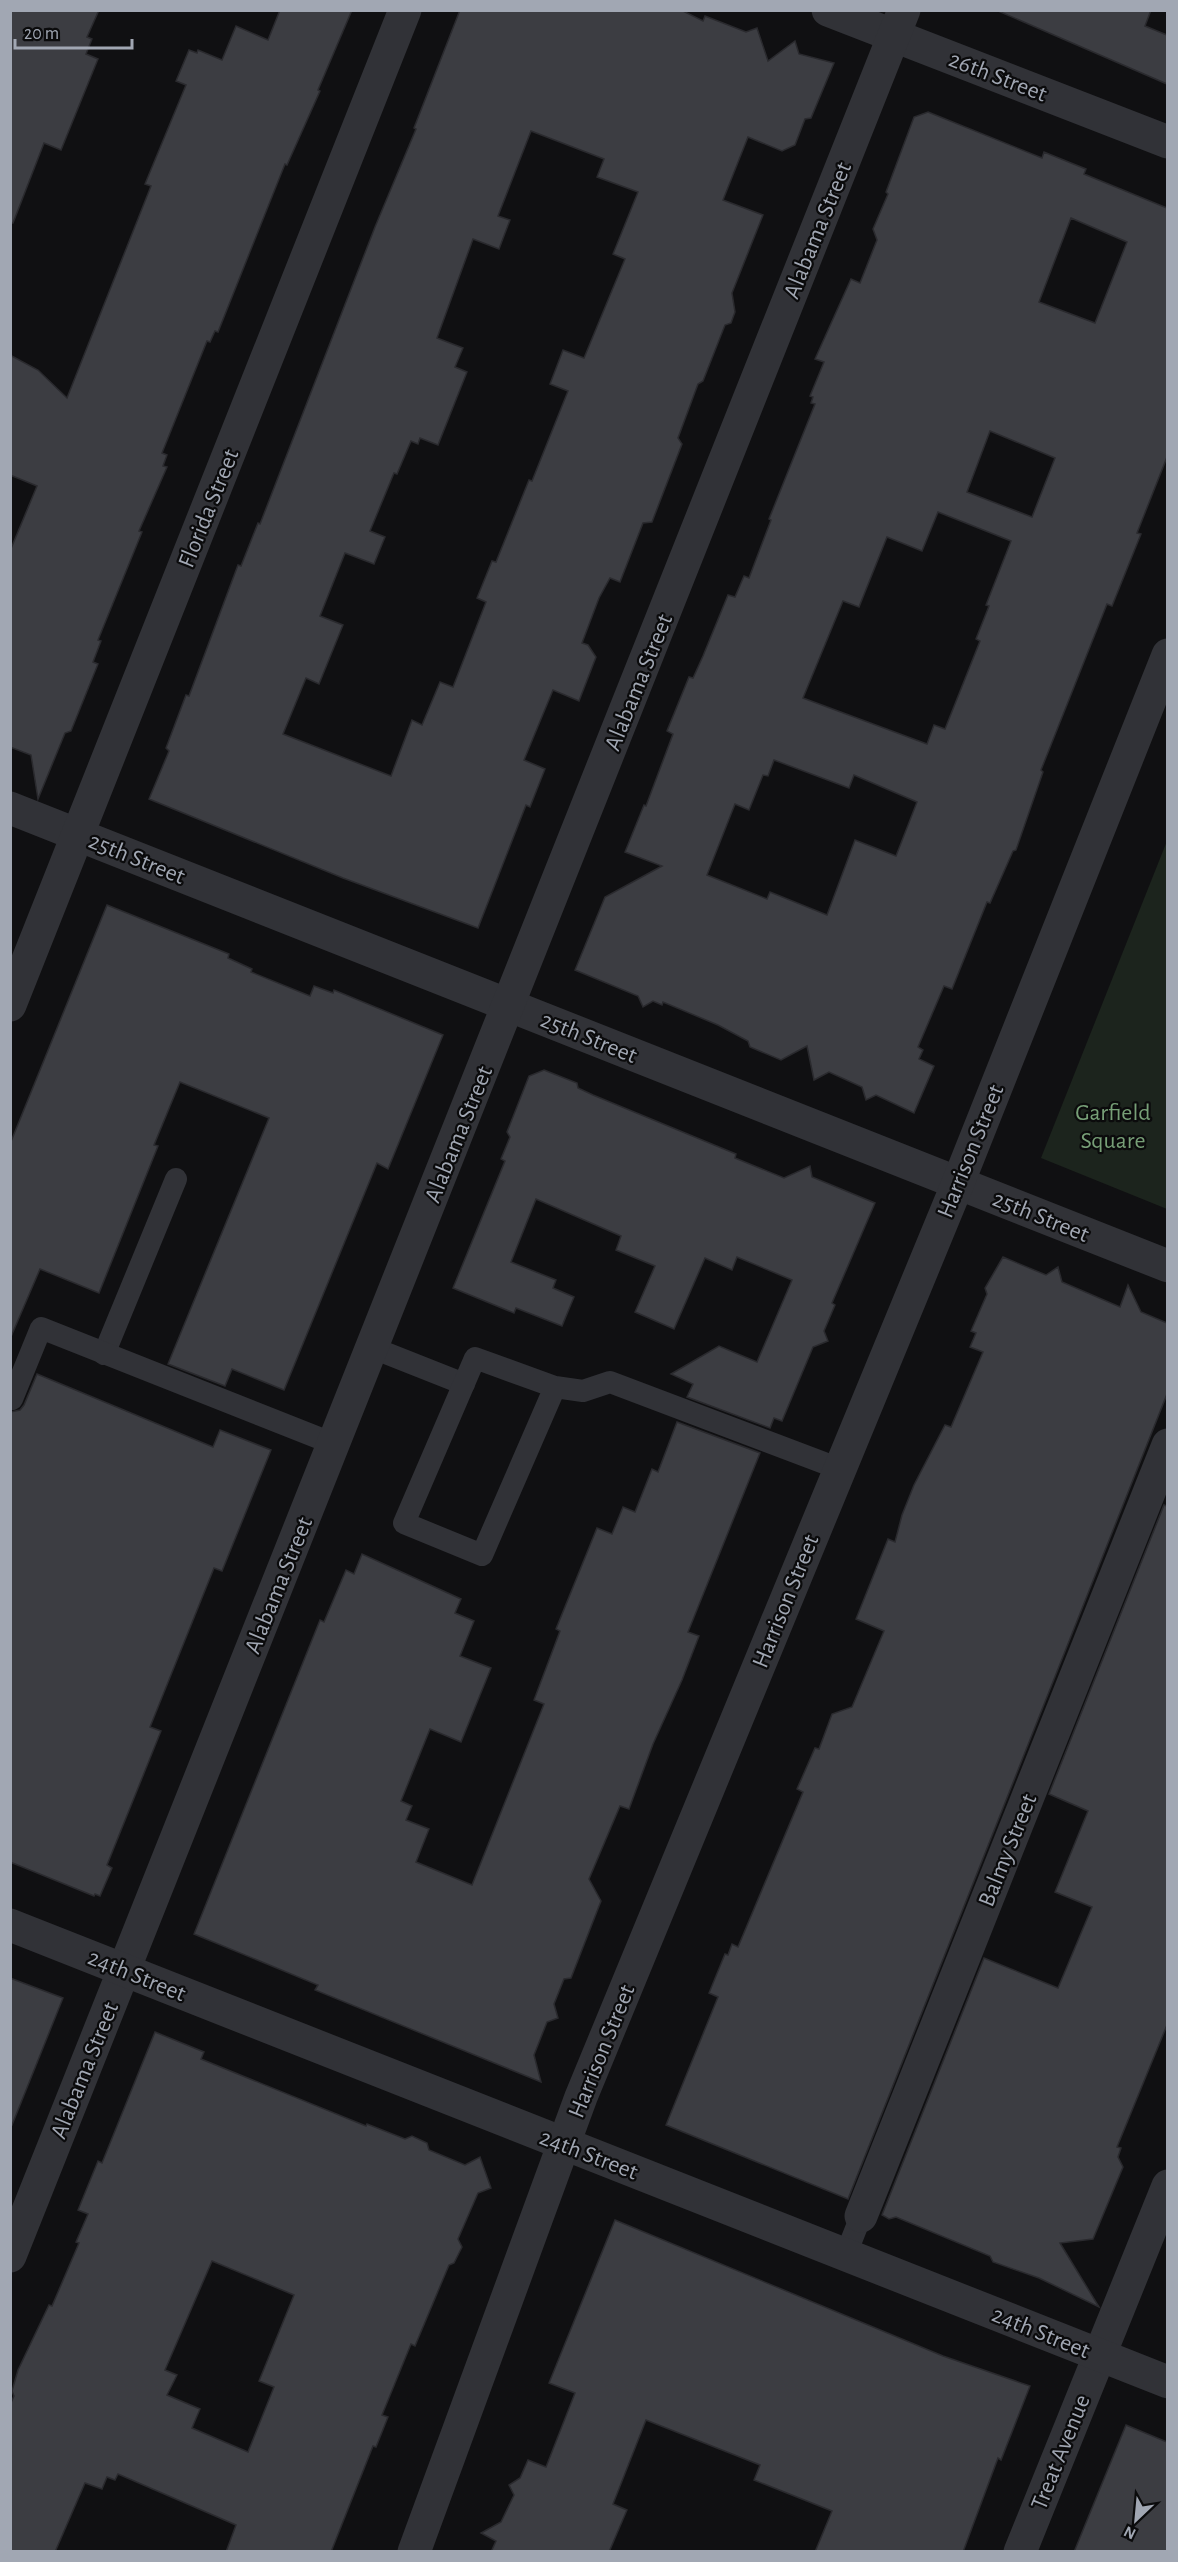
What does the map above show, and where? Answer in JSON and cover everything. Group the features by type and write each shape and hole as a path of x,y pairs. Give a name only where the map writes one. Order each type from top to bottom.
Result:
{"street":[{"name":"Florida Street","path":"10,1005 405,10"},
{"name":"26th Street","path":"828,10 899,23 1167,142"},
{"name":"Alabama Street","path":"10,2256 510,1005 899,23"},
{"name":"Harrison Street","path":"414,2552 563,2144 958,1183 1167,655"},
{"name":"25th Street","path":"10,808 1167,1266"},
{"name":"Balmy Street","path":"861,2216 1167,1445"},
{"name":"24th Street","path":"10,1925 1167,2382"},
{"name":"Treat Avenue","path":"1020,2552 1167,2186"}],"lane":[{"path":"104,1354 176,1179"},
{"path":"12,1399 41,1328 334,1444"},
{"path":"373,1347 464,1384"},
{"path":"555,1387 482,1555 404,1524 475,1358 555,1387 583,1391 610,1382 840,1469"},
{"name":"Balmy Street","path":"846,2254 861,2216"}],"green space":[{"name":"Garfield Square","path":"1167,841 1168,1209 1041,1158"}],"building":[{"path":"10,10 99,10 87,37 92,39 86,54 98,59 61,150 44,143 13,223 10,223"},
{"path":"280,10 352,10 318,90 320,91 287,165 285,164 218,332 215,331 210,342 207,341 162,453 167,455 163,466 167,467 139,531 142,532 98,640 101,641 93,662 98,664 71,731 65,733 38,799 31,755 10,747 10,551 37,486 10,475 10,355 38,370 67,398 151,186 145,184 186,85 176,81 189,50 197,53 198,50 222,60 236,26 268,40"},
{"path":"460,10 681,10 703,21 705,16 746,32 757,28 768,61 795,41 799,54 834,63 811,118 805,119 795,145 782,151 748,137 723,200 763,215 732,293 735,312 731,323 725,325 703,381 698,384 678,438 682,444 652,522 643,523 620,582 610,578 599,598 582,643 588,645 596,657 579,701 553,690 524,760 545,769 530,807 526,805 478,928 343,878 149,799 169,751 166,748 186,695 189,696 238,565 241,566 258,523 260,524 375,227 416,129 414,128","holes":["531,131 604,159 597,177 638,192 613,254 625,259 584,358 563,350 550,384 568,391 532,481 529,480 496,562 492,561 477,598 486,602 453,687 440,682 422,725 412,720 391,776 283,734 306,678 319,684 343,625 320,616 345,553 374,564 385,537 370,531 394,473 397,474 411,441 418,444 420,438 438,445 467,372 455,367 463,348 437,338 473,239 499,249 510,220 498,216"]},
{"path":"996,10 1151,10 1145,26 1167,35 1167,84"},
{"path":"928,112 1042,158 1044,152 1086,169 1084,174 1167,208 1167,457 1137,533 1141,534 1112,606 1107,604 1041,770 1043,772 1016,850 1013,851 990,903 987,902 952,989 944,986 918,1047 923,1050 919,1059 934,1066 914,1113 876,1095 866,1100 862,1087 829,1072 814,1080 807,1046 781,1060 750,1047 748,1041 718,1025 663,1002 662,1005 653,1001 643,1007 638,996 575,970 605,897 662,866 625,852 644,805 646,806 673,734 667,731 689,677 693,678 728,595 735,597 744,576 749,578 771,520 769,519 815,404 811,403 813,397 810,396 824,362 815,359 851,279 860,283 877,240 873,229 888,194 886,192 914,117","holes":["1071,218 1127,242 1095,323 1039,302","990,431 1055,458 1032,517 967,492","938,512 1011,541 986,605 989,606 976,639 980,641 945,729 934,725 927,744 803,698 843,601 859,607 887,537 922,551","774,760 849,788 854,775 917,802 896,856 855,840 827,915 770,892 767,899 707,875 735,804 749,810 763,775 768,776"]},
{"path":"107,905 229,954 228,958 252,969 251,972 310,996 314,986 333,993 334,990 443,1035 388,1169 377,1163 284,1390 232,1369 225,1386 168,1364 269,1118 180,1082 154,1145 158,1146 99,1293 40,1269 10,1339 10,1144"},
{"path":"544,1070 577,1083 578,1088 593,1095 736,1154 735,1158 784,1178 810,1166 812,1177 875,1203 832,1303 835,1305 824,1331 828,1341 813,1347 782,1421 774,1418 770,1428 687,1397 693,1384 671,1374 719,1346 757,1362 792,1280 737,1257 732,1270 705,1258 674,1329 635,1312 655,1266 616,1250 621,1236 536,1199 511,1262 556,1280 553,1288 574,1297 562,1326 516,1308 514,1313 453,1288 505,1161 501,1159 510,1137 507,1132 529,1076"},
{"path":"1003,1257 1046,1275 1058,1267 1062,1282 1120,1307 1128,1285 1141,1312 1167,1323 1167,1394 848,2199 666,2125 718,1997 709,1993 725,1954 728,1955 732,1944 738,1947 803,1792 797,1789 815,1748 819,1749 832,1714 852,1707 884,1631 856,1619 888,1539 895,1542 902,1515 914,1485 945,1425 951,1427 983,1352 970,1347 976,1333 971,1331 987,1294 985,1288"},
{"path":"37,1374 213,1447 220,1430 271,1450 222,1571 214,1568 150,1727 161,1731 107,1865 112,1868 100,1896 95,1894 94,1896 10,1862 10,1412 20,1410 24,1405"},
{"path":"677,1422 760,1453 688,1632 699,1636 682,1680 653,1744 629,1809 620,1806 589,1879 601,1901 571,1978 564,1979 554,2004 558,2018 547,2022 534,2055 541,2082 315,1990 318,1985 194,1934 320,1620 324,1622 346,1570 354,1574 362,1554 461,1599 455,1613 474,1621 460,1656 491,1668 461,1742 430,1729 401,1801 412,1806 406,1820 429,1829 416,1862 472,1885 544,1704 534,1700 560,1631 556,1629 597,1528 612,1534 623,1507 635,1512 652,1469 658,1472"},
{"path":"1164,1505 1167,1506 1167,2025 1117,2147 1121,2148 1118,2157 1123,2167 1093,2239 1060,2243 1099,2307 1039,2278 993,2262 990,2256 896,2217 889,2219 882,2215 984,1958 1058,1988 1092,1907 1055,1892 1088,1811 1049,1794"},
{"path":"10,1978 63,1998 12,2125 10,2124"},
{"path":"155,2032 204,2052 201,2059 366,2126 367,2124 405,2139 412,2136 427,2143 429,2150 465,2165 480,2157 491,2188 478,2193 458,2239 462,2247 454,2263 449,2265 415,2346 411,2344 382,2415 388,2417 376,2447 373,2446 331,2552 226,2552 236,2525 118,2474 115,2480 107,2477 102,2489 85,2483 55,2552 10,2552 10,2405 14,2396 12,2391 18,2370 49,2305 52,2306 79,2243 76,2242 88,2214 78,2210 98,2161 102,2163","holes":["212,2261 294,2295 259,2381 274,2387 248,2452 192,2428 200,2409 167,2395 177,2375 165,2370"]},
{"path":"615,2220 943,2356 1030,2386 1001,2460 998,2458 963,2552 815,2552 832,2511 754,2480 760,2465 646,2420 613,2504 627,2510 609,2552 491,2552 496,2541 481,2533 501,2522 514,2495 509,2485 520,2478 528,2460 546,2467 575,2393 549,2383"},
{"path":"1126,2425 1167,2442 1167,2552 1074,2552"}]}
